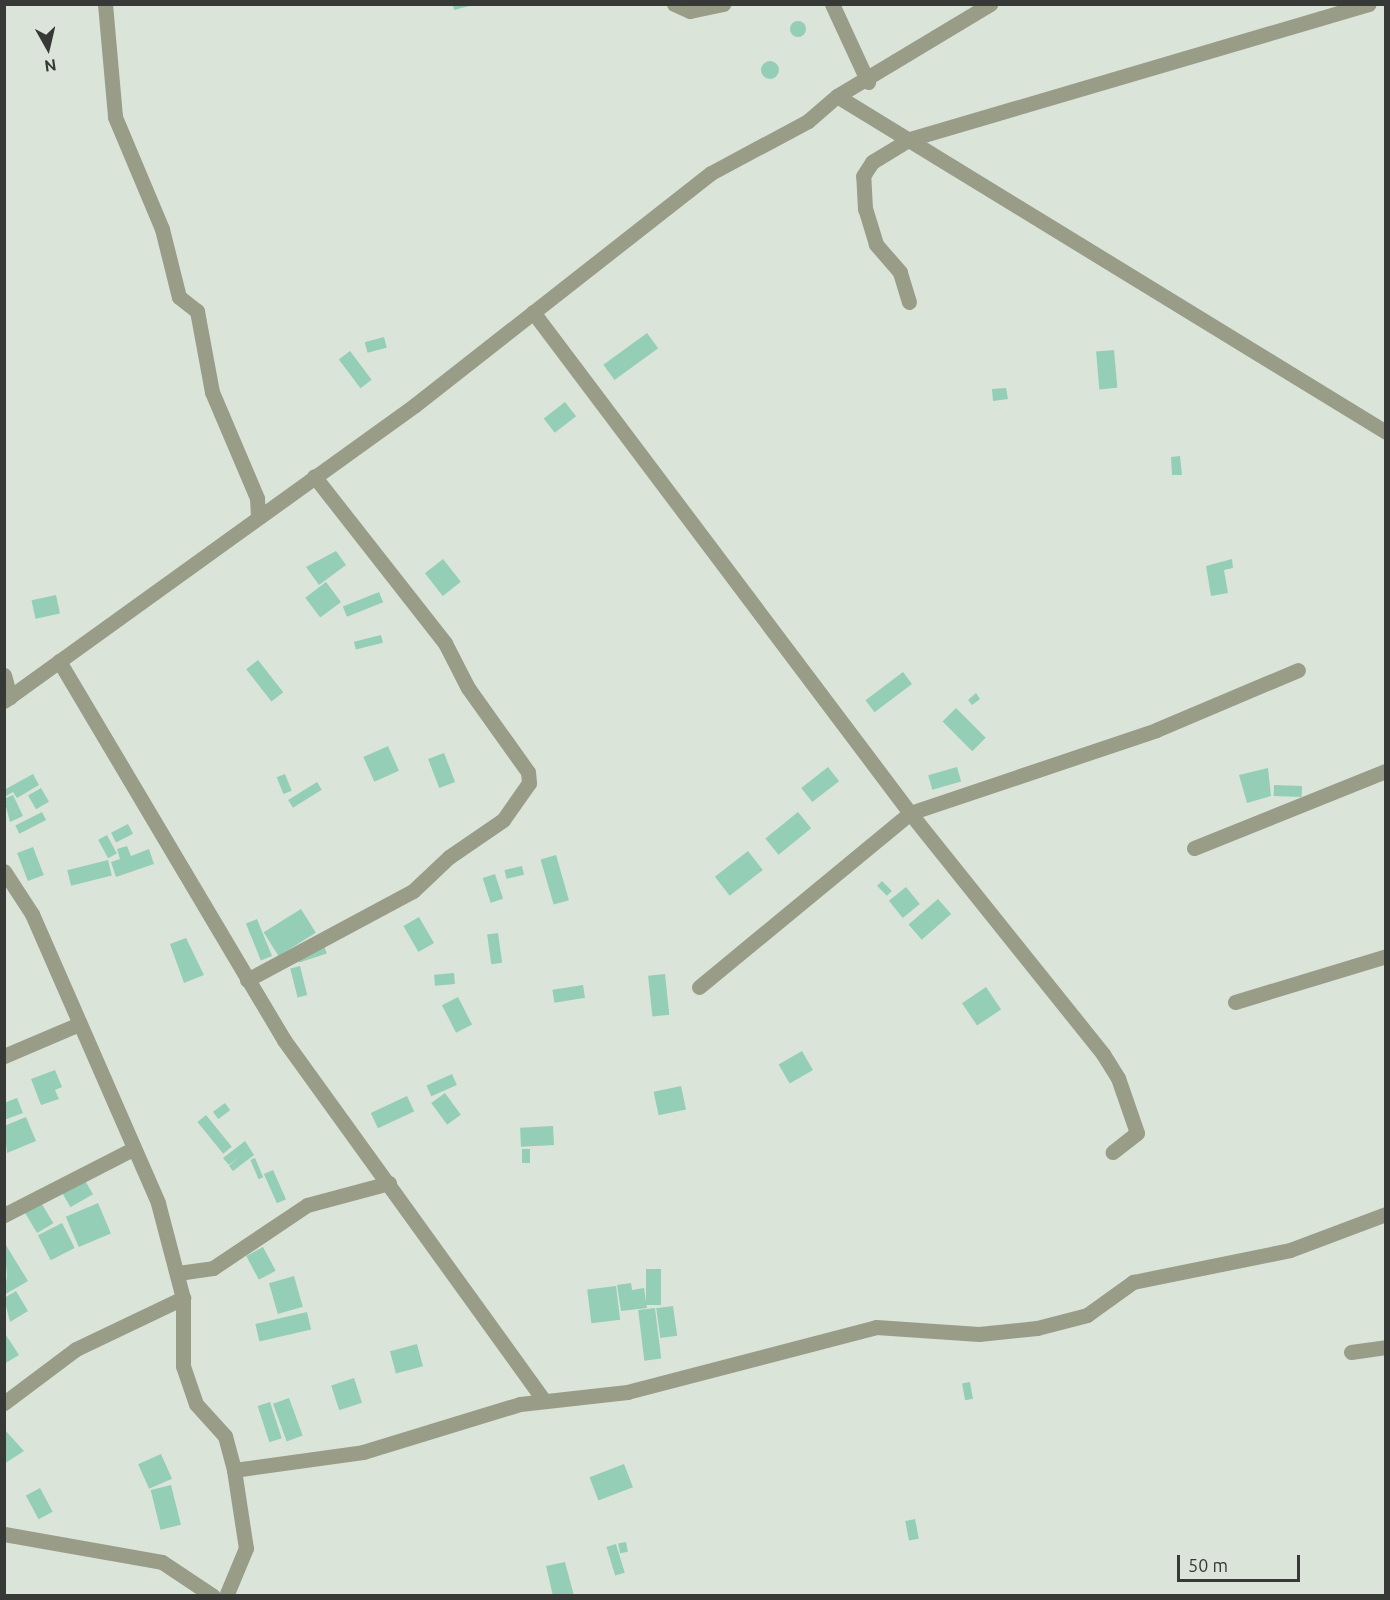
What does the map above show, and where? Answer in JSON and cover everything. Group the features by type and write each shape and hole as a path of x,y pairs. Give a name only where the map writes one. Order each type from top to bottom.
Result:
{"street":[{"path":"105,4 115,117 162,229 179,297 197,311 212,392 257,498 258,516"},
{"path":"674,4 690,10 723,4"},
{"path":"832,4 868,82"},
{"path":"4,675 7,699 314,476 533,312 711,173 808,121 837,96 868,82 990,4"},
{"path":"909,302 900,272 876,244 862,191 872,162 910,139 1369,4"},
{"path":"837,96 1386,432"},
{"path":"533,312 910,813 1118,1078 1137,1133 1113,1152"},
{"path":"247,980 413,891 449,857 503,820 530,783 528,772 468,688 445,643 314,476"},
{"path":"59,661 247,980 543,1399"},
{"path":"699,987 910,813 1156,730 1298,670"},
{"path":"1194,848 1386,771"},
{"path":"4,871 32,914 158,1203 183,1298 183,1366 196,1404 225,1436 234,1470 246,1548 226,1596"},
{"path":"1235,1002 1386,956"},
{"path":"4,1056 79,1024"},
{"path":"4,1215 133,1149"},
{"path":"178,1273 213,1268 307,1205 389,1183"},
{"path":"234,1470 363,1452 543,1399 627,1392 876,1327 979,1334 1037,1328 1087,1315 1133,1282 1290,1250 1386,1214"},
{"path":"4,1403 30,1378 76,1348 183,1298"},
{"path":"1351,1352 1386,1347"},
{"path":"4,1534 162,1562 213,1596"}],"building":[{"path":"453,4 472,4 473,5 454,10"},
{"path":"795,21 801,21 806,29 804,35 795,37 790,32 790,26"},
{"path":"770,61 776,64 779,70 776,76 770,79 764,76 761,70 764,64"},
{"path":"647,333 658,348 614,380 603,365"},
{"path":"384,337 387,348 368,353 365,342"},
{"path":"1114,350 1117,388 1099,389 1096,352"},
{"path":"350,351 372,380 360,388 339,359"},
{"path":"1006,388 1008,399 993,401 992,389"},
{"path":"565,402 576,416 555,433 544,419"},
{"path":"1180,456 1182,475 1172,475 1171,457"},
{"path":"336,551 346,565 319,585 306,567"},
{"path":"443,559 461,582 443,596 425,573"},
{"path":"1232,559 1233,568 1224,570 1228,593 1211,596 1206,566"},
{"path":"326,582 341,602 320,618 305,598"},
{"path":"379,592 383,602 347,617 343,607"},
{"path":"56,595 60,614 35,619 32,600"},
{"path":"381,635 383,643 356,650 354,642"},
{"path":"258,660 283,692 271,702 246,669"},
{"path":"903,672 912,684 874,712 865,700"},
{"path":"976,693 980,699 972,705 968,700"},
{"path":"956,708 986,738 972,751 943,721"},
{"path":"388,746 399,771 374,782 363,757"},
{"path":"444,753 455,782 439,788 428,759"},
{"path":"828,767 839,781 812,802 801,788"},
{"path":"957,767 961,781 932,790 928,775"},
{"path":"1268,768 1271,796 1247,803 1239,775"},
{"path":"33,774 39,785 17,798 13,792 4,797 4,790"},
{"path":"285,774 292,791 283,794 277,777"},
{"path":"317,782 322,790 293,808 288,800"},
{"path":"1274,785 1302,786 1302,797 1274,796"},
{"path":"41,788 49,802 36,809 28,796"},
{"path":"13,795 23,816 10,822 4,799"},
{"path":"42,812 46,820 19,834 15,826"},
{"path":"798,812 811,828 779,855 765,838"},
{"path":"128,824 133,834 116,842 111,833"},
{"path":"107,835 117,854 108,858 98,840"},
{"path":"127,846 131,856 149,849 154,864 116,877 111,862 120,859 117,849"},
{"path":"33,847 44,875 28,881 17,853"},
{"path":"748,851 763,870 730,896 715,877"},
{"path":"556,855 569,900 554,905 541,859"},
{"path":"108,860 112,876 71,886 67,870"},
{"path":"522,866 524,875 506,879 504,870"},
{"path":"495,874 503,899 491,903 483,878"},
{"path":"882,881 892,891 887,896 877,886"},
{"path":"906,887 920,904 903,918 889,901"},
{"path":"938,899 951,914 922,940 909,925"},
{"path":"301,909 316,933 279,956 264,932"},
{"path":"419,917 434,943 418,952 403,926"},
{"path":"257,919 272,956 261,961 246,923"},
{"path":"498,933 502,963 491,964 487,935"},
{"path":"186,938 204,975 184,983 170,944"},
{"path":"324,945 327,954 299,963 296,954"},
{"path":"300,966 307,995 298,998 290,968"},
{"path":"454,973 455,984 435,986 434,975"},
{"path":"665,974 669,1015 652,1017 648,976"},
{"path":"583,985 585,998 554,1003 552,990"},
{"path":"986,987 1001,1009 977,1026 962,1003"},
{"path":"458,997 472,1025 456,1033 442,1005"},
{"path":"802,1051 813,1070 790,1084 779,1064"},
{"path":"55,1070 62,1087 55,1090 59,1099 41,1105 31,1079"},
{"path":"452,1074 457,1085 431,1096 426,1085"},
{"path":"681,1086 686,1109 659,1115 654,1092"},
{"path":"445,1093 461,1115 447,1125 431,1103"},
{"path":"407,1096 414,1111 378,1128 371,1113"},
{"path":"17,1098 23,1113 4,1120 4,1103"},
{"path":"225,1103 230,1110 218,1119 213,1112"},
{"path":"206,1115 232,1147 223,1154 197,1122"},
{"path":"26,1117 36,1141 7,1153 4,1126"},
{"path":"553,1126 554,1145 521,1147 520,1128"},
{"path":"245,1141 254,1155 233,1171 229,1166 239,1157 229,1165 223,1158"},
{"path":"522,1149 530,1149 530,1163 522,1163"},
{"path":"255,1158 263,1177 259,1179 250,1160"},
{"path":"273,1170 286,1199 277,1203 264,1174"},
{"path":"83,1177 93,1194 70,1207 60,1190"},
{"path":"40,1201 53,1223 37,1233 24,1211"},
{"path":"98,1203 111,1233 79,1247 66,1217"},
{"path":"62,1223 75,1248 51,1260 38,1235"},
{"path":"4,1242 28,1281 4,1295 7,1276"},
{"path":"263,1247 276,1271 259,1280 246,1256"},
{"path":"646,1269 661,1269 661,1305 646,1305"},
{"path":"294,1276 303,1307 278,1314 269,1283"},
{"path":"631,1283 632,1290 644,1288 647,1308 621,1311 617,1285"},
{"path":"616,1286 620,1320 591,1323 587,1290"},
{"path":"16,1291 28,1311 10,1322 4,1298"},
{"path":"673,1306 677,1336 660,1338 656,1308"},
{"path":"655,1308 661,1359 644,1361 638,1310"},
{"path":"307,1312 311,1330 259,1341 255,1324"},
{"path":"4,1332 19,1355 4,1364"},
{"path":"417,1344 423,1366 396,1373 390,1351"},
{"path":"354,1378 362,1403 339,1410 331,1385"},
{"path":"970,1382 973,1399 965,1400 962,1383"},
{"path":"289,1398 303,1436 287,1441 273,1404"},
{"path":"270,1402 282,1438 269,1442 258,1406"},
{"path":"4,1429 24,1451 4,1464"},
{"path":"161,1454 172,1479 149,1489 138,1464"},
{"path":"624,1464 633,1487 598,1501 589,1477"},
{"path":"171,1485 181,1525 161,1530 151,1490"},
{"path":"40,1488 53,1512 39,1519 26,1496"},
{"path":"915,1519 919,1539 909,1541 905,1521"},
{"path":"626,1542 628,1552 620,1553 618,1544"},
{"path":"616,1544 625,1573 615,1576 606,1547"},
{"path":"565,1562 574,1596 553,1596 546,1566"}]}
